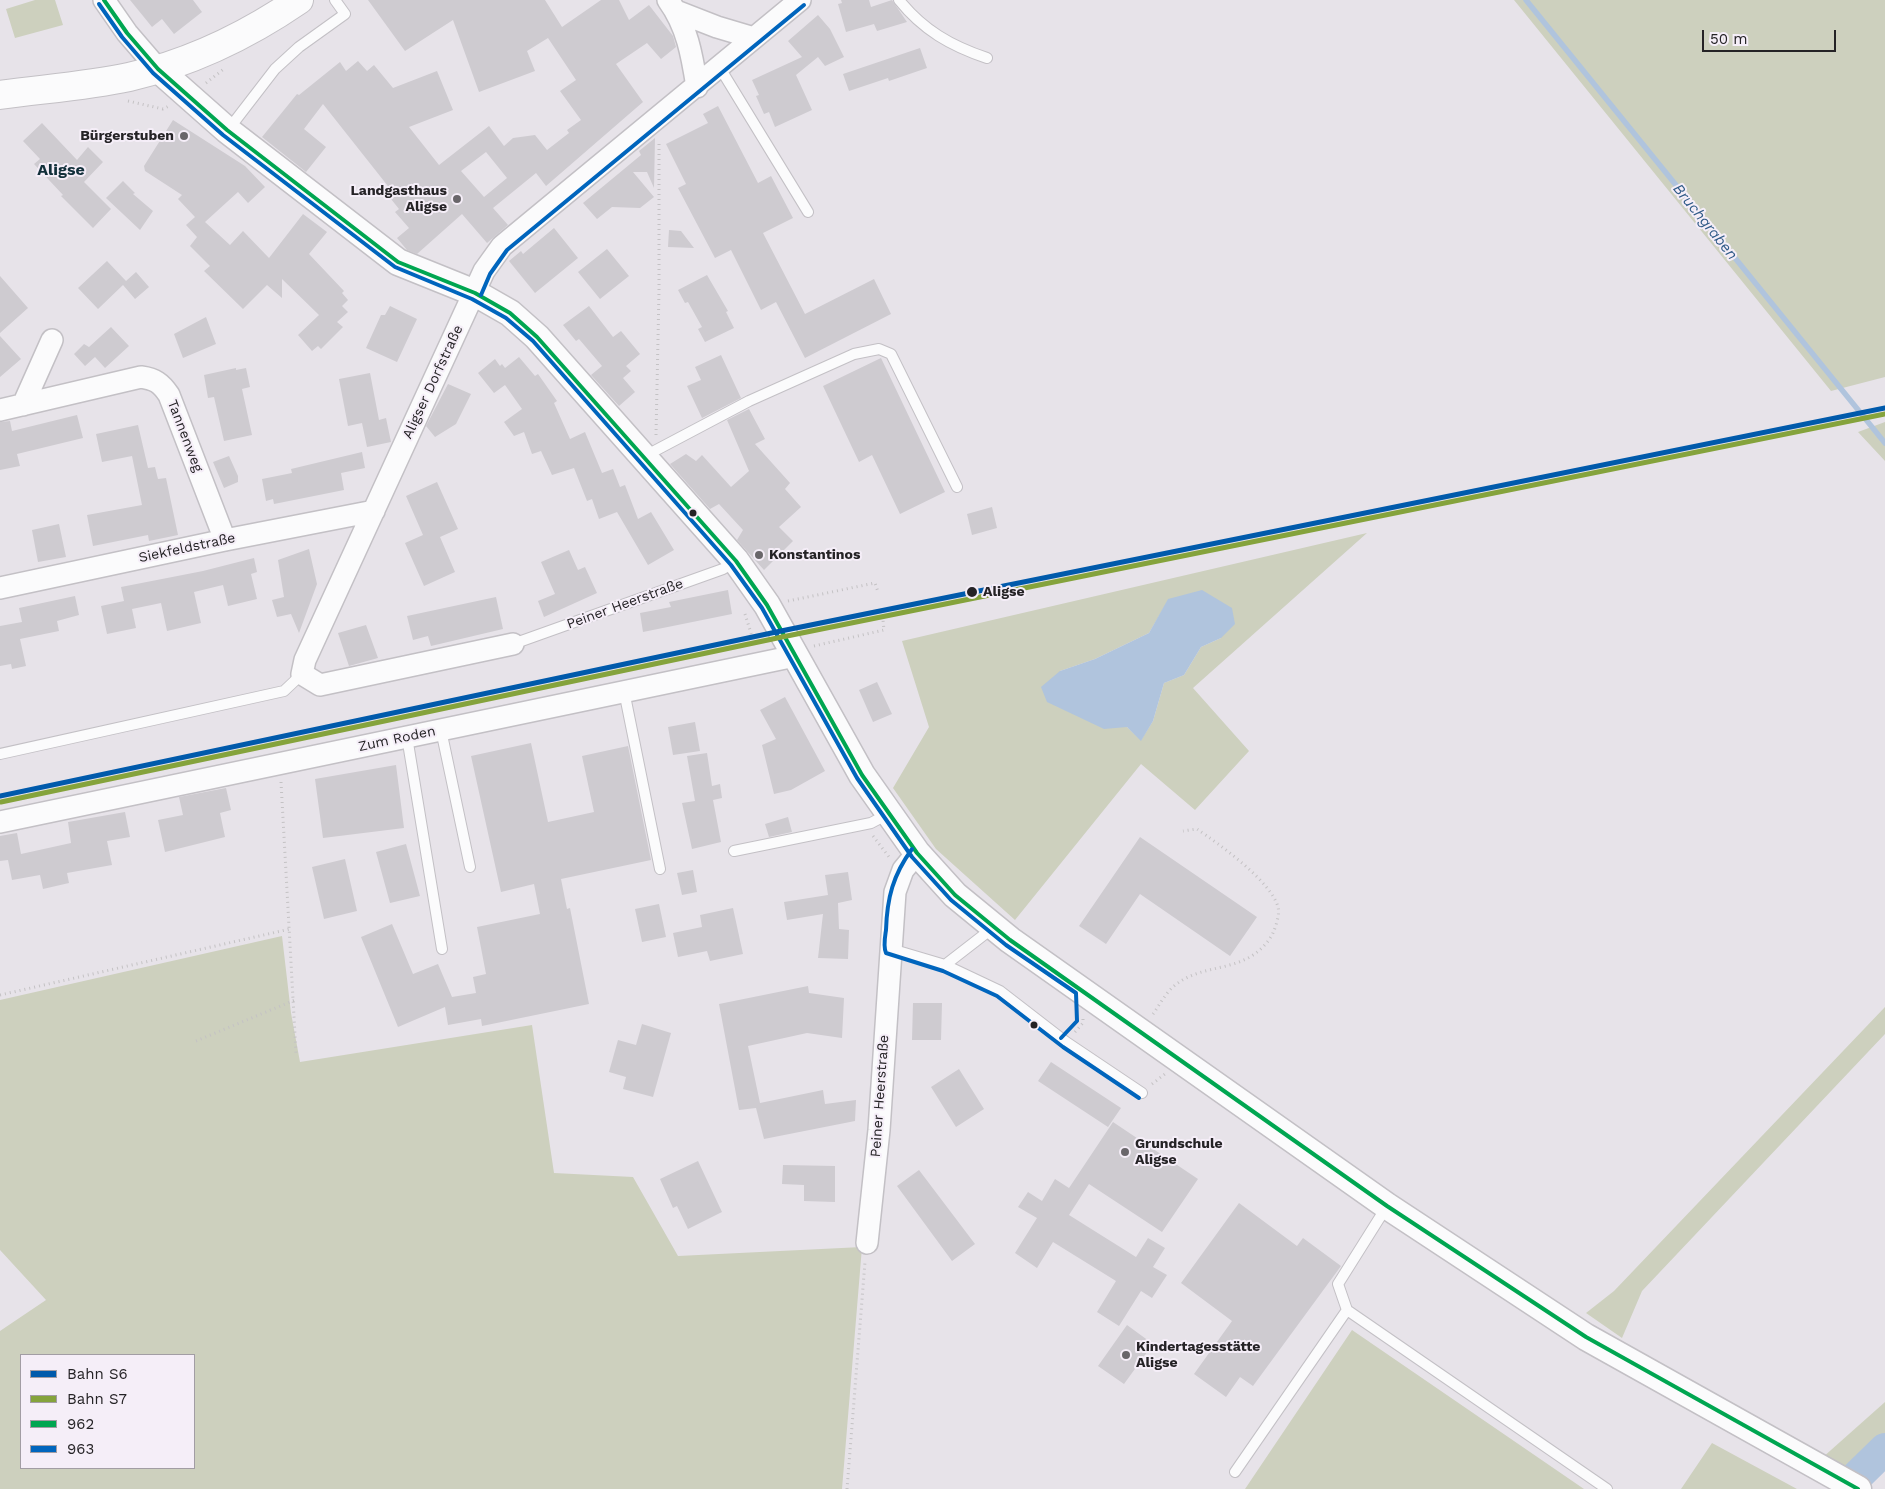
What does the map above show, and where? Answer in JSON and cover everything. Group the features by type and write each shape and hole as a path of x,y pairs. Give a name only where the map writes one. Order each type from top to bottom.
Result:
{"main road":[{"path":"0,95 128,77 158,69 215,48 271,20 299,0"}],"street":[{"path":"104,0 127,33 158,69 227,130 398,262 475,293 510,313 537,337 649,453 736,561 767,605 848,752 917,853 955,895 994,927 1387,1206 1586,1337 1858,1489"},
{"name":"Aligser Dorfstraße","path":"302,674 305,660 484,271 502,246 697,87 800,0"},
{"path":"672,6 717,27 754,38"},
{"path":"672,6 689,42 697,87"},
{"path":"23,405 52,340"},
{"name":"Tannenweg","path":"0,410 141,377 153,379 162,385 169,395 225,540"},
{"name":"Siekfeldstraße","path":"0,588 225,540 374,511"},
{"path":"302,674 320,685 513,644"},
{"name":"Zum Roden","path":"0,822 794,656"},
{"name":"Peiner Heerstraße","path":"867,1244 879,1130 895,892 903,870 917,853"}],"lane":[{"path":"227,130 275,69 299,47 345,14 335,0"},
{"path":"899,0 912,17 935,36 965,51 987,58"},
{"path":"720,68 808,212"},
{"path":"649,453 788,383 854,354 879,348 891,354 957,487"},
{"name":"Peiner Heerstraße","path":"513,644 723,569 736,561"},
{"path":"0,754 284,691 302,674"},
{"path":"624,691 660,869"},
{"path":"441,730 470,867"},
{"path":"407,737 442,949"},
{"path":"734,851 871,823 889,813"},
{"path":"945,965 994,927"},
{"path":"891,949 945,965 1000,991 1066,1042 1142,1093"},
{"path":"1387,1206 1338,1284 1347,1310 1606,1489"},
{"path":"1235,1472 1347,1310"}],"path":[{"path":"649,453 659,291 659,118"},
{"path":"767,605 875,583 878,592"},
{"path":"794,656 809,647 884,630 883,620"},
{"path":"280,764 296,1053"},
{"path":"1141,1031 1172,987 1204,970 1226,966 1250,957 1267,944 1276,926 1279,908 1266,887 1223,846 1197,829 1183,831"},
{"path":"0,995 290,930"},
{"path":"196,1041 294,1000"},
{"path":"1142,1093 1169,1071"},
{"path":"847,1489 867,1244"}],"green space":[{"path":"35,0 55,0 63,25 15,38 6,9"},
{"path":"1514,0 1885,0 1885,377 1831,391"},
{"path":"1885,422 1885,461 1858,432"},
{"path":"1367,533 1193,688 1249,751 1195,810 1141,764 1015,920 936,849 893,788 929,727 902,641","holes":["1169,599 1221,638 1201,647 1184,675 1164,683 1153,721 1141,740 1060,671 1095,659 1149,633"]},
{"path":"282,936 291,1013 300,1062 532,1025 554,1173 633,1177 678,1256 862,1247 842,1489 0,1489 0,1331 46,1300 0,1250 0,1000"},
{"path":"1885,1007 1885,1034 1642,1291 1622,1338 1586,1313 1614,1291"},
{"path":"1352,1330 1584,1489 1245,1489"},
{"path":"1885,1402 1885,1441 1851,1472 1822,1458"},
{"path":"1712,1443 1797,1489 1681,1489"}],"water":[{"path":"1202,590 1232,608 1235,624 1221,638 1201,647 1184,675 1164,683 1153,721 1141,741 1127,727 1104,729 1047,702 1041,687 1060,671 1095,659 1149,633 1168,599"}],"building":[{"path":"130,0 193,0 202,12 174,34 162,19 152,27"},
{"path":"368,0 545,0 562,27 601,0 619,0 629,20 649,5 673,36 676,47 661,59 647,43 616,64 643,102 546,186 536,173 493,208 508,225 487,243 462,214 417,254 407,250 397,238 409,228 395,212 399,209 391,199 395,195 323,104 304,129 326,147 306,172 262,137 297,94 299,95 340,62 346,71 358,61 367,71 374,65 393,88 437,71 453,110 409,127 439,165 489,126 504,146 513,138 535,135 547,150 569,133 567,130 581,120 560,91 576,80 548,38 527,51 535,71 479,92 453,20 405,51","holes":["486,152 507,178 484,197 461,171"]},
{"path":"841,0 869,0 871,7 892,0 907,22 877,31 874,24 846,32 838,4 842,3"},
{"path":"818,15 830,29 844,57 825,66 818,57 796,75 812,110 775,127 769,112 764,114 756,96 759,95 752,80 802,57 788,41"},
{"path":"920,48 927,68 889,81 888,78 849,91 843,74"},
{"path":"718,106 758,183 771,176 793,218 763,233 805,314 874,279 891,314 805,358 776,302 761,310 731,250 715,258 678,188 686,184 666,144 708,123 703,114"},
{"path":"173,120 245,166 265,187 248,203 238,192 205,222 230,245 243,231 269,258 303,214 327,232 309,254 344,291 342,293 348,300 342,306 348,312 337,322 343,327 321,349 318,346 312,351 298,335 319,315 282,279 282,298 267,285 243,309 204,271 210,266 190,246 197,237 186,225 195,217 178,199 182,195 145,171 144,166"},
{"path":"42,123 77,160 88,147 103,162 84,182 111,209 93,228 61,196 63,195 34,164 40,159 23,141"},
{"path":"655,138 654,188 647,172 633,172 654,197 640,208 612,207 597,219 583,203 641,155 639,151"},
{"path":"123,181 135,193 133,194 153,211 140,230 106,198"},
{"path":"554,228 578,258 535,293 509,261 521,251 523,254"},
{"path":"669,230 681,231 694,248 668,247"},
{"path":"607,249 629,276 600,299 578,272"},
{"path":"107,261 126,281 136,272 149,287 135,299 123,285 98,309 78,288"},
{"path":"707,275 728,311 726,312 734,328 705,342 698,329 702,327 688,302 685,303 678,290"},
{"path":"0,276 28,308 0,333"},
{"path":"390,306 417,319 397,362 366,348 381,315 385,315"},
{"path":"589,306 613,337 621,331 640,354 626,366 631,371 623,378 635,392 619,406 591,375 602,366 579,339 576,341 563,325"},
{"path":"206,317 216,344 183,358 174,334"},
{"path":"111,327 129,346 105,368 95,357 85,366 74,354 84,344 89,347"},
{"path":"0,336 21,359 0,377"},
{"path":"721,355 741,398 702,418 687,386 701,380 695,367"},
{"path":"519,357 535,376 538,374 557,401 554,403 570,439 585,432 602,473 613,469 620,487 625,485 638,519 651,512 674,550 648,565 617,512 599,519 592,499 587,501 574,468 552,475 541,451 532,454 524,432 514,436 504,422 522,409 505,385 494,393 478,373 495,359 500,366 502,364 505,368"},
{"path":"881,358 945,492 900,514 872,455 859,462 823,386"},
{"path":"236,368 236,370 246,368 250,387 242,389 252,435 224,441 214,397 208,398 204,375"},
{"path":"370,373 379,420 386,418 391,442 367,447 362,423 348,426 339,379"},
{"path":"448,384 471,394 456,424 435,437 426,426"},
{"path":"749,409 765,439 755,444 790,483 785,489 801,507 779,527 793,541 764,570 737,540 743,530 719,504 710,509 670,464 686,454 696,461 702,455 731,487 749,471 727,420"},
{"path":"77,415 83,438 17,454 20,466 0,470 0,422 10,421 12,431"},
{"path":"138,425 148,468 155,467 158,479 166,478 178,535 149,541 148,535 93,546 87,515 142,505 132,456 102,462 96,434"},
{"path":"362,452 365,468 341,473 344,490 274,504 273,499 266,501 262,479 292,473 291,469"},
{"path":"229,456 238,476 238,482 224,488 213,462"},
{"path":"437,482 458,529 440,537 455,572 424,586 405,543 423,535 406,496"},
{"path":"992,507 997,528 972,535 967,514"},
{"path":"59,524 66,557 38,562 32,530"},
{"path":"309,549 317,584 299,633 291,614 277,617 272,600 284,597 278,560"},
{"path":"569,550 578,570 585,567 597,593 544,617 538,601 555,594 541,562"},
{"path":"254,558 257,572 251,574 257,599 228,606 223,585 194,592 201,623 167,631 161,603 132,609 136,628 107,634 101,606 124,601 121,587 203,571"},
{"path":"728,590 732,614 643,632 640,613 671,607 669,602"},
{"path":"75,596 79,615 57,621 59,631 20,639 26,666 12,669 11,664 0,666 0,626 22,622 19,608"},
{"path":"496,597 503,629 431,646 428,636 413,640 407,616"},
{"path":"366,625 378,658 349,666 338,633"},
{"path":"877,682 892,714 873,722 859,690"},
{"path":"785,697 825,771 791,790 774,794 762,745 776,739 760,710"},
{"path":"695,722 700,751 673,755 668,727"},
{"path":"531,743 548,822 594,812 582,756 628,746 651,860 561,879 567,909 570,908 589,1004 482,1026 481,1019 448,1025 445,1007 398,1027 361,937 392,924 413,974 438,964 452,997 476,993 473,977 486,974 477,927 540,914 534,884 501,892 471,756"},
{"path":"707,753 712,786 720,784 722,798 713,800 721,842 692,849 682,803 695,801 687,756"},
{"path":"396,765 404,828 323,838 315,779"},
{"path":"226,788 231,810 220,813 225,837 165,852 158,820 183,815 179,797"},
{"path":"125,812 130,837 107,841 112,865 67,873 69,883 43,889 40,875 12,880 8,860 0,861 0,836 17,833 21,854 71,843 68,822"},
{"path":"788,817 792,832 769,837 765,824"},
{"path":"1140,837 1257,917 1230,956 1140,894 1106,944 1079,926"},
{"path":"406,844 420,896 390,903 376,852"},
{"path":"345,859 357,911 324,919 312,867"},
{"path":"693,870 697,892 682,895 677,873"},
{"path":"848,872 852,900 838,903 839,929 849,930 848,959 818,958 823,914 787,920 784,902 828,895 825,875"},
{"path":"659,904 666,937 642,942 635,909"},
{"path":"733,908 743,954 710,961 707,951 678,957 673,933 702,927 700,915"},
{"path":"808,986 809,993 844,998 842,1038 807,1033 748,1046 760,1103 823,1090 825,1104 856,1100 855,1121 764,1139 756,1108 739,1110 719,1004"},
{"path":"913,1003 942,1003 941,1040 912,1040"},
{"path":"642,1024 671,1033 653,1097 623,1089 626,1077 609,1072 618,1040 636,1045"},
{"path":"1051,1062 1121,1108 1108,1127 1038,1081"},
{"path":"959,1069 984,1109 956,1127 931,1087"},
{"path":"1113,1122 1198,1179 1162,1232 1089,1184 1069,1215 1136,1257 1148,1238 1165,1248 1153,1267 1167,1275 1152,1298 1141,1291 1119,1326 1097,1312 1116,1281 1053,1242 1037,1268 1015,1253 1037,1218 1018,1207 1028,1192 1042,1201 1055,1179 1069,1188"},
{"path":"698,1161 722,1212 688,1229 677,1206 673,1208 660,1179"},
{"path":"783,1165 835,1166 835,1202 804,1201 804,1185 782,1184"},
{"path":"919,1170 975,1244 952,1261 897,1186"},
{"path":"1239,1203 1297,1246 1303,1238 1341,1266 1253,1386 1240,1377 1226,1397 1194,1374 1232,1321 1181,1283"},
{"name":"Kindertagesstätte Aligse","path":"1127,1325 1153,1344 1124,1384 1098,1366"}],"waterway":[{"name":"Bruchgraben","path":"1526,0 1885,443"},
{"path":"1844,1489 1885,1449"}],"rail line":[{"name":"S6","path":"0,796 781,631 1885,408"},
{"name":"S7","path":"1,802 782,637 1885,414"}],"transit line":[{"name":"962","path":"104,0 127,33 158,69 227,130 398,262 475,293 510,313 537,337 736,561 767,605 862,775 917,853 955,895 1010,940 1387,1206 1586,1337 1858,1489"},
{"name":"963","path":"99,4 122,37 153,73 223,135 395,267 472,299 506,318 533,341 731,565 762,608 857,778 912,857 951,900 1006,945 1076,993 1077,1021 1061,1038"},
{"name":"963","path":"481,295 490,274 507,250 804,5"},
{"name":"963","path":"912,849 900,868 892,887 884,941 886,953 943,971 997,996 1063,1047 1139,1098"}],"place":[{"name":"Bürgerstuben","path":"184,136"},
{"name":"Landgasthaus Aligse","path":"457,199"},
{"name":"Konstantinos","path":"759,555"},
{"name":"Aligse","path":"972,592"},
{"name":"Grundschule Aligse","path":"1125,1152"},
{"name":"Kindertagesstätte Aligse","path":"1126,1355"}],"district":[{"name":"Aligse","path":"61,170"}]}
